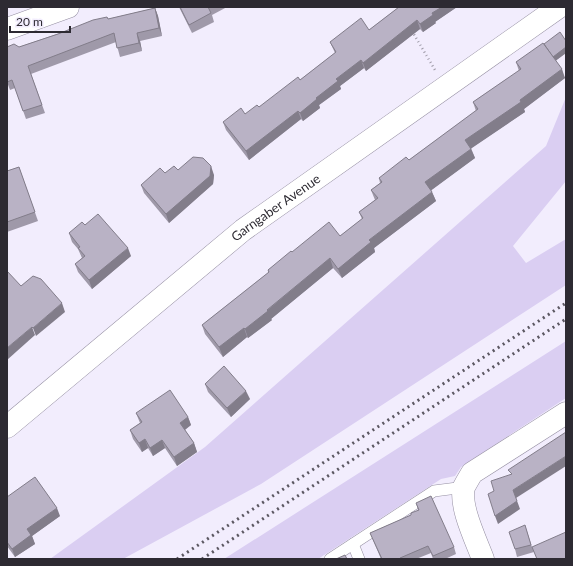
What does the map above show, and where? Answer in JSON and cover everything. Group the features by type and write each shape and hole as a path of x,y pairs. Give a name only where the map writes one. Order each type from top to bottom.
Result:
{"street":[{"path":"7,29 68,7"},
{"name":"Garngaber Avenue","path":"7,427 243,230 559,7"},
{"path":"482,559 466,513 463,499 464,487 472,473 566,412"}],"lane":[{"path":"330,559 434,491 464,487"},
{"path":"353,544 359,559"}],"path":[{"path":"409,27 445,87"}],"shaded area":[{"path":"566,97 566,181 513,246 526,263 566,239 566,285 261,484 123,559 50,559 205,447 546,146"},
{"path":"566,341 566,398 461,467 455,476 441,479 318,559 224,559"}],"building":[{"path":"180,7 208,7 211,13 189,25"},
{"path":"399,7 442,7 432,13 433,15 420,24 417,20 363,63 361,60 336,79 338,81 300,113 298,111 246,151 223,122 241,108 245,114 257,105 259,107 298,77 300,80 336,52 330,42 361,18 369,30"},
{"path":"155,8 159,28 137,33 139,43 117,48 114,33 28,66 42,105 23,111 12,80 7,82 7,47 14,44 19,47 93,20 107,17 108,19"},
{"path":"560,32 566,41 566,47 553,57 544,44"},
{"path":"543,43 562,69 520,100 521,102 465,140 471,149 425,182 432,192 369,240 371,242 338,269 330,258 267,310 268,311 219,347 202,325 269,272 268,270 291,251 292,252 329,222 340,236 363,218 359,212 378,198 371,190 382,182 379,178 406,157 409,160 478,109 473,102 521,69 516,62"},
{"path":"193,157 203,158 211,166 210,176 166,214 141,185 160,168 165,173 174,166 178,170"},
{"path":"19,167 35,212 7,222 7,171"},
{"path":"98,214 128,248 89,280 75,264 85,256 69,233 82,222 85,225"},
{"path":"7,271 21,286 33,276 41,279 62,303 7,348"},
{"path":"224,366 246,391 227,408 205,384"},
{"path":"170,390 188,417 180,423 194,443 174,457 162,440 150,448 145,439 139,443 130,430 142,422 136,413"},
{"path":"566,432 566,456 513,490 517,501 495,516 488,494 494,491 491,481 512,474 508,470"},
{"path":"35,477 57,508 27,529 31,535 12,549 7,542 7,497"},
{"path":"431,496 454,547 433,556 428,546 400,558 401,559 382,559 370,533 411,515 411,513 419,510 416,503"},
{"path":"525,525 531,545 515,549 509,532"},
{"path":"566,532 566,559 537,559 532,547"},
{"path":"345,555 347,559 336,559"}],"railway":[{"path":"177,559 566,303"},
{"path":"202,559 566,319"}]}
